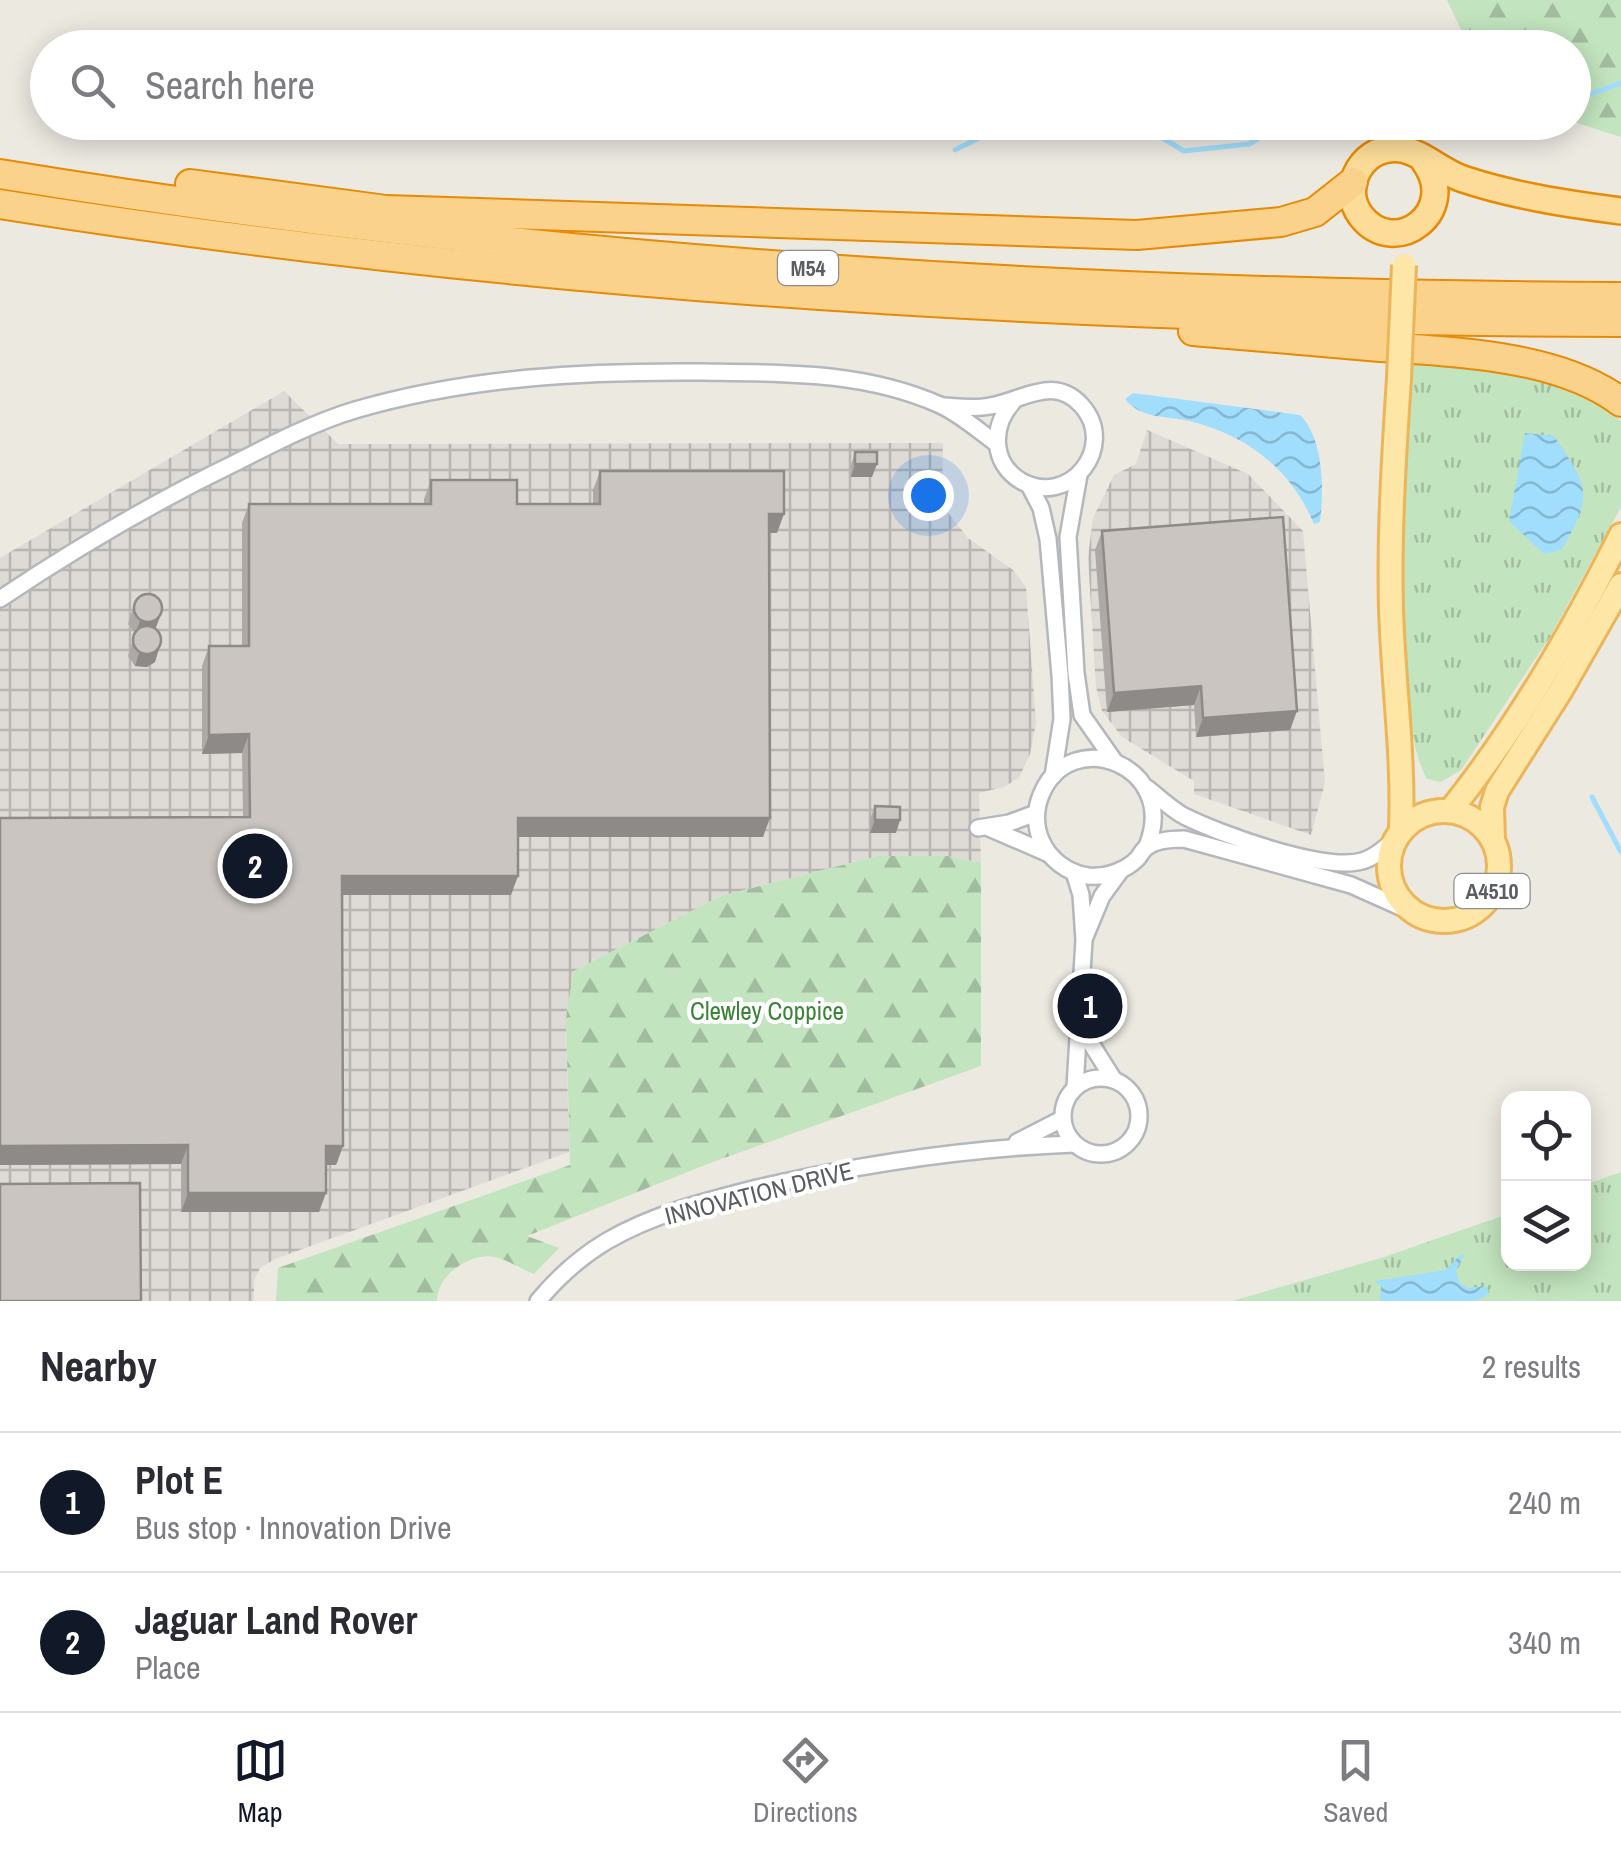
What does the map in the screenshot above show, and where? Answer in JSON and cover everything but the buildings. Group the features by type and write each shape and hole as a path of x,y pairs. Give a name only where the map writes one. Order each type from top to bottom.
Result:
{"highway":[{"path":"0,159 386,210 1137,236 1281,222 1315,212 1353,182 1366,160 1389,149 1414,154 1458,178 1496,189 1621,211"},
{"path":"1353,182 1356,209 1376,229 1402,232 1416,228 1433,209 1436,184 1424,161"},
{"name":"M54","path":"0,174 313,221 721,262 972,280 1219,290 1621,298"},
{"name":"M54","path":"0,204 352,253 701,288 974,304 1312,317 1621,322"},
{"path":"974,304 1116,324 1468,354 1556,370 1605,390 1621,402"}],"main road":[{"path":"1402,232 1391,607 1403,772 1398,835 1388,870 1392,888 1416,914"},
{"path":"1398,835 1418,817 1444,811 1487,766 1541,681 1621,534"},
{"name":"A4510","path":"1416,914 1432,920 1466,917 1491,895 1498,879 1492,807 1498,791 1621,585"},
{"name":"A4510","path":"1403,772 1418,796 1479,824 1493,840"}],"street":[{"path":"0,599 161,499 266,447 351,412 422,393 528,377 607,372 796,373 858,379 944,406 985,408 1013,402 1038,390 1052,390 1077,400 1086,410 1095,437 1094,452 1080,475 1068,537 1082,715 1116,762"},
{"path":"1013,402 1000,421 997,444 1004,464 1014,476 1029,485 1056,487 1080,475"},
{"path":"944,406 997,444"},
{"path":"1029,485 1041,508 1048,539 1060,674 1062,720 1053,776 1039,799 1036,813 1037,828 1049,854"},
{"path":"1053,776 1076,762 1116,762 1180,814 1225,834 1340,864 1363,861 1398,835"},
{"path":"1084,940 1102,896 1121,870 1147,846 1154,817 1147,788"},
{"path":"1036,813 984,828 1049,854 1074,872 1090,876 1121,870"},
{"path":"1147,846 1172,838 1184,839 1351,885 1416,914"},
{"path":"1074,872 1081,895 1084,940 1076,1088"},
{"path":"1080,1026 1114,1080 1133,1094 1140,1117 1132,1140 1112,1154 1085,1152 1074,1144 1062,1119 1063,1107 1076,1088 1094,1078 1114,1080"},
{"name":"INNOVATION DRIVE","path":"1006,1147 1062,1119"},
{"name":"INNOVATION DRIVE","path":"538,1301 559,1276 606,1241 678,1210 834,1172 1006,1147 1074,1144"}],"shaded area":[{"path":"284,391 338,444 943,443 942,505 968,538 1013,570 1026,587 1036,723 1030,754 1019,778 1004,787 979,793 981,863 947,856 878,856 721,896 574,971 566,1017 569,1152 275,1259 260,1268 254,1281 254,1301 0,1301 0,558"},
{"path":"1147,430 1248,474 1303,531 1325,783 1311,835 1194,794 1194,781 1122,737 1102,711 1096,687 1088,557 1093,518 1114,475 1136,464"}],"green space":[{"path":"1447,0 1621,0 1621,137 1591,127 1591,30 1461,30"},
{"path":"1412,360 1550,382 1600,404 1621,421 1621,507 1550,637 1461,770 1441,782 1427,779 1418,758 1405,649 1404,525"},
{"name":"Clewley Coppice","path":"878,856 947,856 981,863 981,1066 710,1163 527,1236 559,1248 534,1274 488,1256 470,1260 447,1276 437,1301 276,1301 278,1268 570,1165 566,1017 574,971 721,896"},
{"path":"1621,1172 1621,1301 1232,1301 1381,1258 1501,1216 1501,1271 1591,1271 1591,1183"}],"water":[{"path":"1133,393 1300,415 1318,451 1322,481 1320,522 1314,524 1280,471 1249,446 1211,427 1138,410 1125,399"},
{"path":"1525,433 1554,436 1581,480 1583,503 1562,550 1544,554 1509,521"},
{"path":"1461,1254 1464,1256 1456,1270 1459,1282 1467,1288 1484,1286 1489,1290 1487,1295 1475,1301 1380,1301 1381,1286 1375,1281 1446,1270"}],"waterway":[{"path":"1591,94 1621,83"},
{"path":"955,150 975,140"},
{"path":"1166,140 1184,151 1256,140"},
{"path":"1592,797 1621,852"}],"place":[{"name":"Jaguar Land Rover","path":"255,866"},
{"name":"Plot E","path":"1090,1006"}]}
